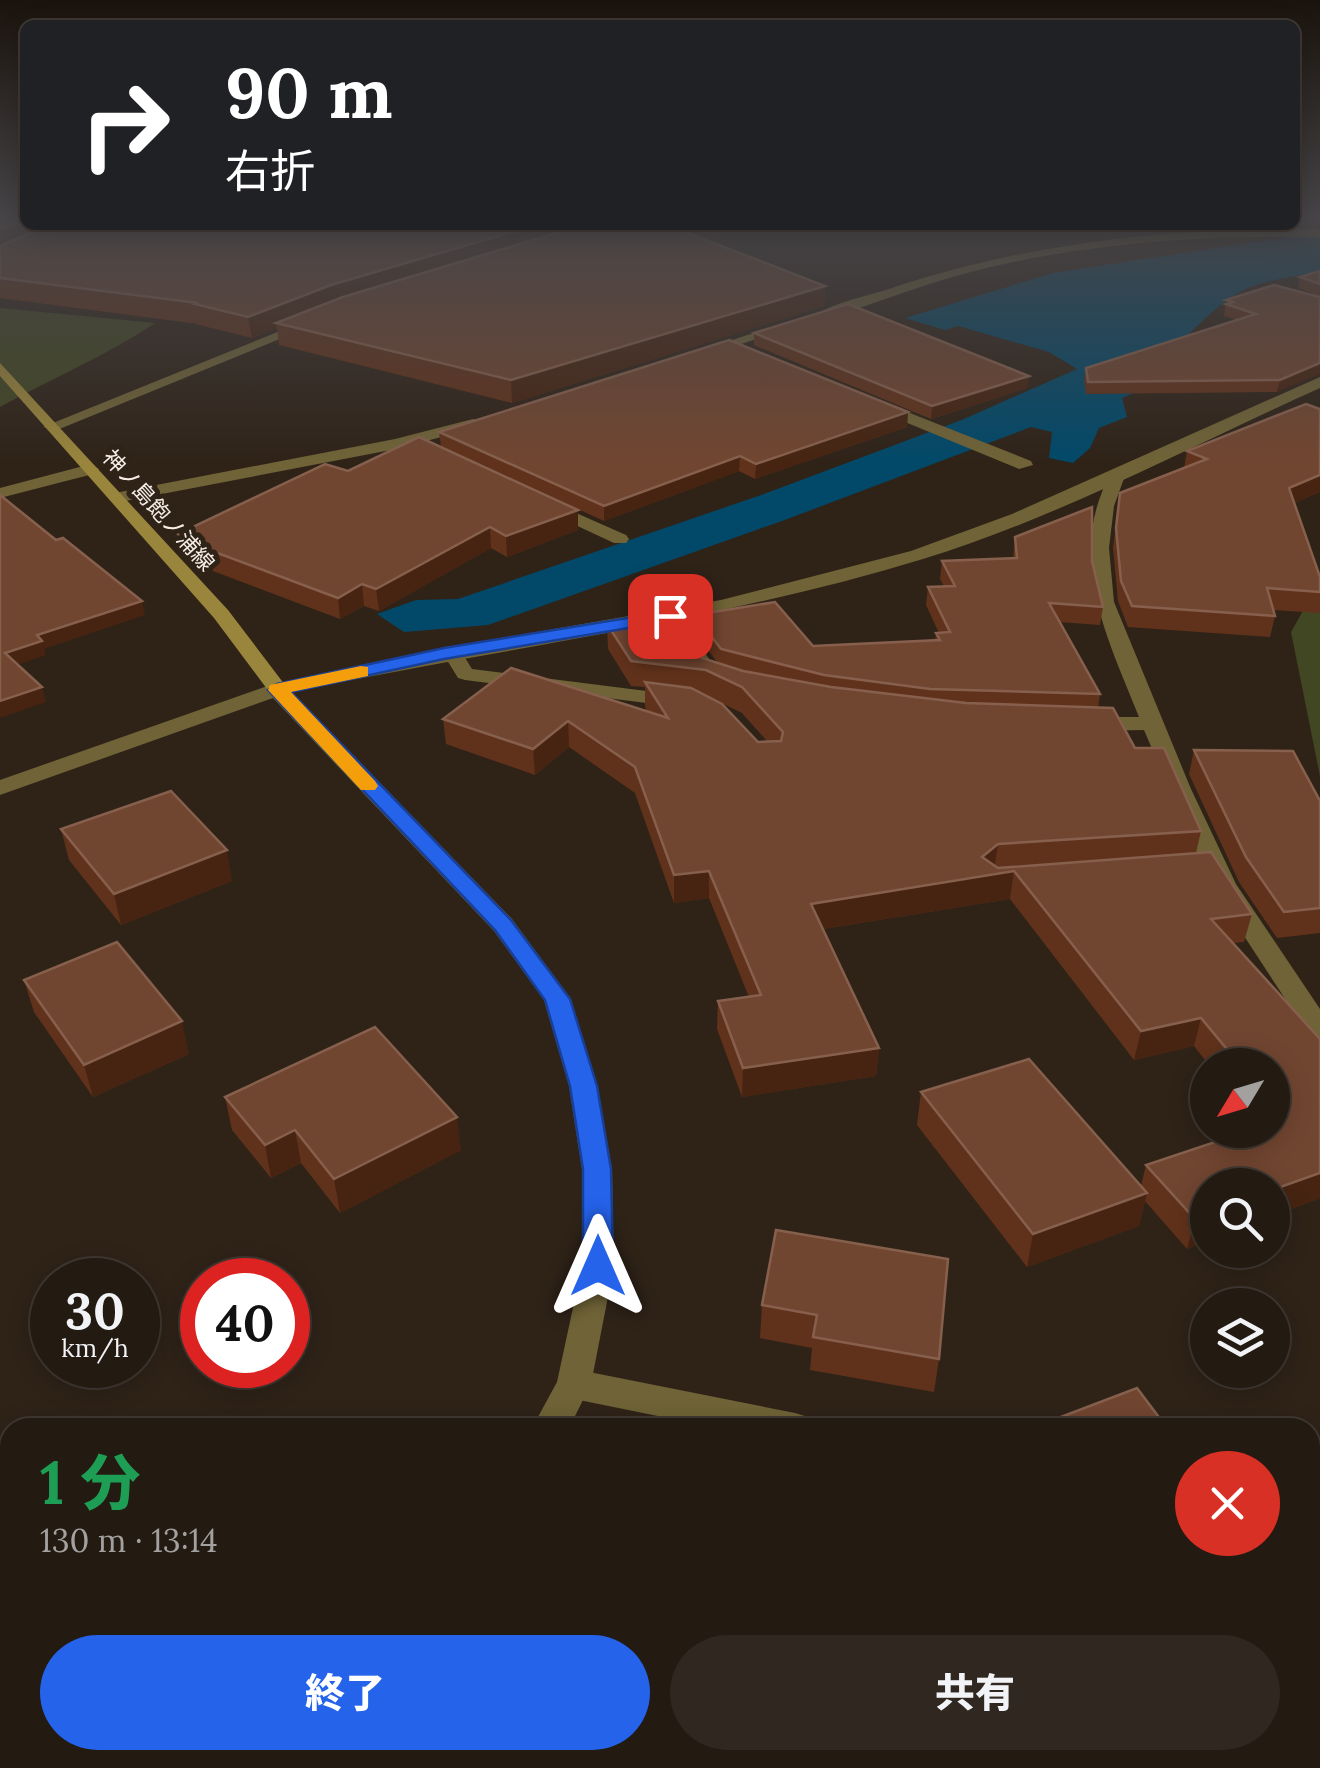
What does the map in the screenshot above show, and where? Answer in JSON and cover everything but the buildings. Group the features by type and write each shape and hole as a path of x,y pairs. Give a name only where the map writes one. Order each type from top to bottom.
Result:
{"main road":[{"name":"神ノ島飽ノ浦線","path":"0,367 222,614 277,690"}],"street":[{"path":"691,356 875,299"},
{"path":"51,427 321,319"},
{"path":"729,344 748,352"},
{"path":"0,788 277,690 452,652 670,616 918,555 1018,518 1320,382"},
{"path":"858,397 1024,465"},
{"path":"120,497 408,441 490,419"},
{"path":"408,441 444,458"},
{"path":"0,492 91,468"},
{"path":"1118,473 1105,506 1104,602 1223,884 1320,1030"},
{"path":"532,498 620,539"},
{"path":"670,616 702,668 724,679"},
{"path":"452,652 465,674 697,704"},
{"path":"277,690 503,925 557,999 584,1086 597,1169 598,1266 574,1384 555,1418"},
{"path":"1074,724 1152,722"},
{"path":"1179,870 1216,867"},
{"path":"574,1384 745,1418"}],"green space":[{"path":"0,308 155,323 0,407"},
{"path":"1320,581 1320,776 1291,632"}],"water":[{"path":"969,299 1229,299 1186,337 1190,369 1122,398 1127,417 1099,428 1090,448 1073,463 1049,458 1052,432 1031,427 782,521 488,625 404,632 377,614 416,600 458,599 764,494 964,419 1077,369 1049,352 958,326 945,330 905,318"}],"slow traffic":[{"path":"361,671 277,690 368,786"}],"route":[{"path":"598,1266 597,1169 584,1086 557,999 503,925 277,690 444,654 670,616"}]}
